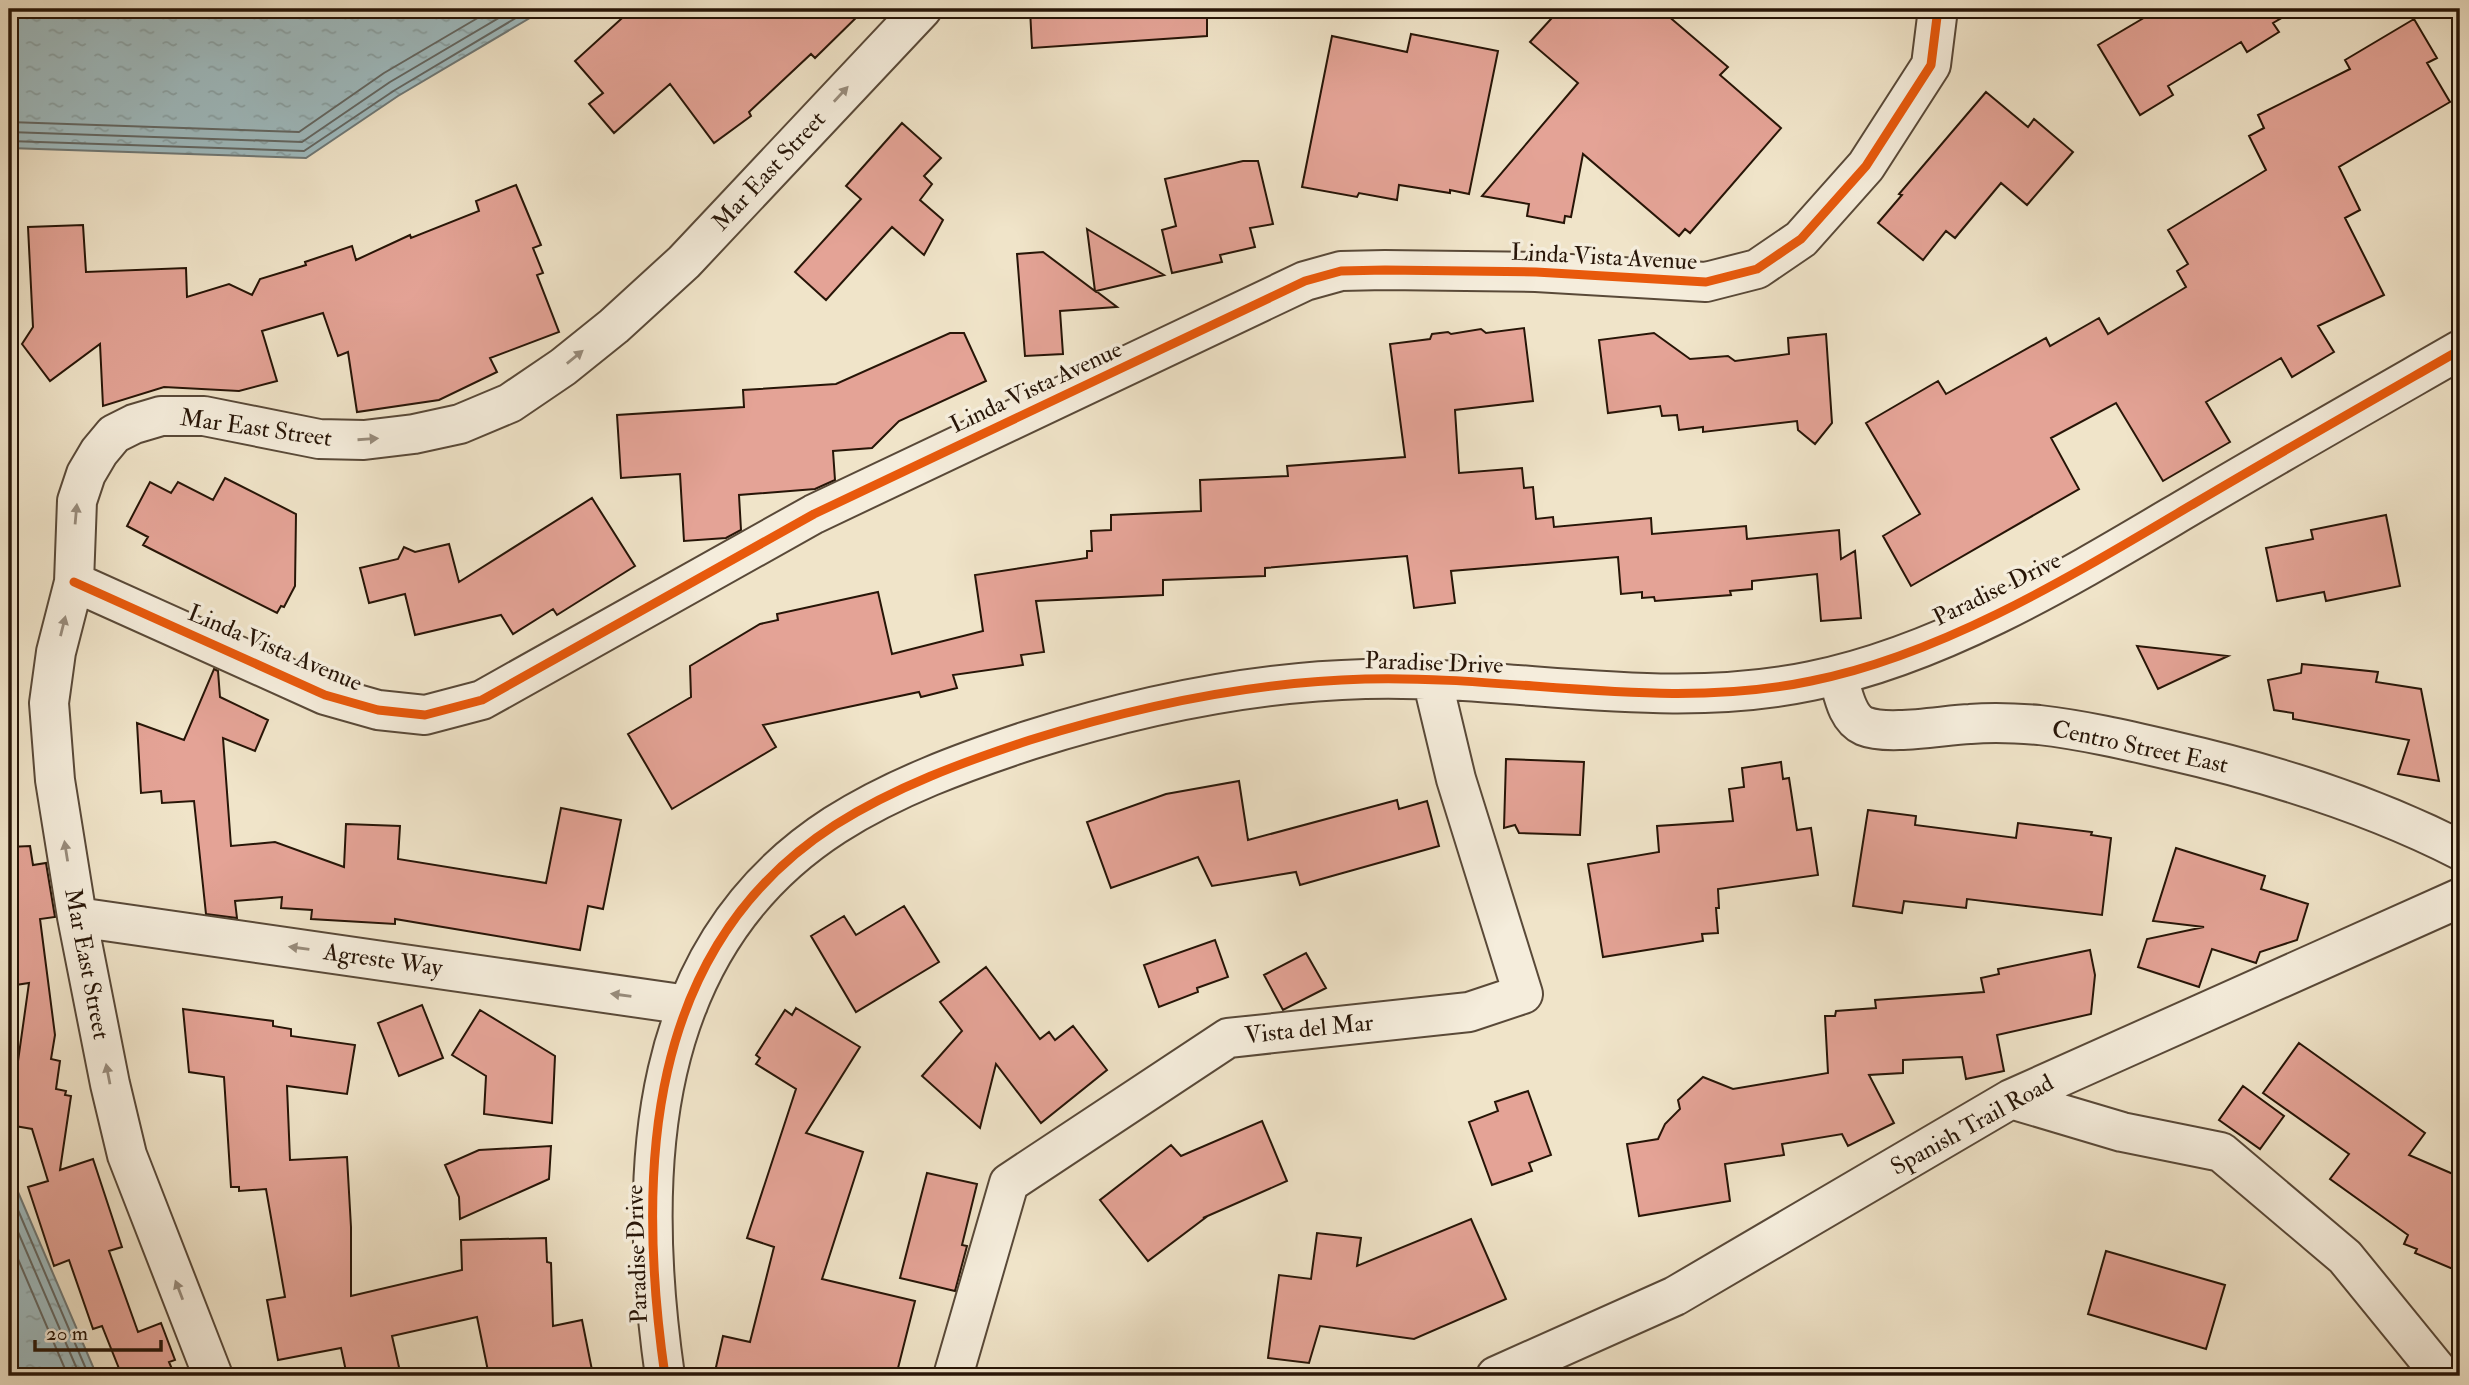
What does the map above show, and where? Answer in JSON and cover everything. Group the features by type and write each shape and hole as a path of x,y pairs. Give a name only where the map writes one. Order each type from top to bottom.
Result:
{"street":[{"name":"Mar East Street","path":"213,1376 127,1155 77,917 55,780 49,703 56,652 74,582 77,501 86,474 114,434 134,424 161,416 204,416 319,439 364,440 414,434 460,424 510,403 563,367 614,326 684,262 922,9"},
{"name":"Linda Vista Avenue","path":"74,582 338,699 377,710 425,715 482,700 814,514 1305,281 1341,271 1385,270 1536,272 1706,282 1757,269 1801,239 1866,166 1931,65 1938,9"},
{"name":"Paradise Drive","path":"665,1376 654,1291 651,1233 658,1124 666,1077 688,1005 716,948 762,885 796,854 832,827 911,784 1023,742 1177,701 1314,682 1432,679 1658,694 1703,694 1753,691 1838,676 1919,648 2045,589 2460,350"},
{"name":"Centro Street East","path":"1838,676 1848,709 1863,726 1893,729 2014,723 2106,736 2196,756 2326,793 2379,813 2460,850"},
{"name":"Vista del Mar","path":"953,1376 1009,1183 1228,1038 1469,1012 1523,994 1456,779 1432,679"},
{"name":"Spanish Trail Road","path":"1496,1376 1675,1296 2011,1099 2460,898"},
{"name":"Agreste Way","path":"77,917 688,1005"},
{"path":"2011,1099 2122,1132 2221,1152 2345,1257 2442,1376"}],"water":[{"path":"9,9 545,9 398,96 306,158 9,148"},
{"path":"9,1171 97,1376 9,1376"}],"building":[{"path":"632,9 865,9 815,58 811,54 749,112 751,116 714,143 670,84 614,133 589,104 603,93 575,61"},
{"path":"1030,9 1207,9 1207,36 1032,48"},
{"path":"1560,9 1660,9 1728,67 1720,75 1781,128 1690,233 1685,229 1679,236 1583,154 1571,217 1565,216 1564,223 1527,216 1529,204 1482,196 1578,83 1530,42"},
{"path":"2159,9 2297,9 2273,23 2279,32 2247,52 2241,42 2168,86 2173,95 2140,115 2098,45"},
{"path":"2414,19 2437,58 2427,63 2450,102 2339,167 2360,210 2345,218 2384,295 2318,326 2334,352 2292,377 2281,358 2206,402 2230,442 2163,481 2116,403 2051,438 2079,489 1911,586 1883,536 1920,514 1866,423 1938,381 1946,394 2046,338 2050,346 2099,318 2108,334 2186,287 2177,271 2188,264 2168,230 2266,170 2249,136 2264,128 2258,115 2350,69 2345,60"},
{"path":"1411,34 1498,51 1469,194 1399,185 1397,200 1359,193 1357,197 1302,187 1332,36 1407,52"},
{"path":"1986,92 2028,127 2034,119 2073,152 2027,205 2001,183 1955,238 1946,231 1923,260 1878,223 1902,195 1899,194"},
{"path":"902,123 941,158 924,176 932,184 920,200 943,220 924,255 892,227 826,300 795,272 861,199 846,186"},
{"path":"1243,161 1258,161 1273,224 1250,228 1255,247 1220,255 1222,262 1172,273 1162,230 1176,226 1165,179"},
{"path":"516,185 541,245 533,248 543,273 537,275 559,332 490,358 497,372 439,400 357,412 348,352 338,356 323,313 262,331 277,381 239,391 164,387 103,406 100,344 50,381 22,344 33,327 28,227 83,225 86,272 186,268 187,297 229,284 252,295 260,279 306,265 305,262 352,246 356,260 410,235 411,238 479,211 476,201"},
{"path":"1087,229 1164,275 1096,291 1117,307 1060,311 1063,354 1025,356 1017,254 1043,252 1095,291"},
{"path":"1524,328 1533,401 1455,410 1459,473 1522,468 1524,488 1533,487 1536,519 1553,517 1554,527 1651,518 1652,534 1746,526 1747,539 1839,530 1841,559 1855,551 1861,618 1821,621 1817,574 1752,581 1752,589 1730,591 1731,595 1655,601 1654,597 1642,598 1642,592 1621,594 1618,557 1451,571 1455,603 1414,608 1407,556 1265,568 1265,576 1163,580 1163,595 1036,601 1044,652 1021,655 1023,665 953,675 957,688 921,697 919,692 763,725 776,747 672,809 628,734 691,697 690,666 760,624 778,620 777,614 878,592 892,654 983,631 975,575 1087,558 1087,551 1092,551 1091,531 1111,530 1111,515 1201,511 1200,480 1288,476 1287,466 1405,457 1390,344 1430,339 1432,334 1448,332 1451,334 1481,329 1486,333"},
{"path":"950,333 964,333 986,381 899,421 872,448 833,451 835,480 815,489 739,495 741,530 726,538 684,541 680,474 621,478 617,415 744,407 743,390 836,384"},
{"path":"1654,333 1690,359 1728,356 1735,361 1789,354 1788,338 1826,334 1832,423 1815,444 1798,430 1797,421 1703,432 1703,427 1679,430 1677,415 1662,416 1660,406 1608,413 1599,340"},
{"path":"225,478 296,514 295,586 284,607 281,606 277,613 143,545 148,537 127,526 150,482 171,493 178,482 213,500"},
{"path":"592,498 635,566 557,615 553,609 513,634 501,615 415,635 405,594 369,603 360,568 398,559 404,547 415,552 449,544 459,582"},
{"path":"2386,515 2400,586 2326,601 2324,592 2277,601 2266,548 2313,539 2311,530"},
{"path":"2137,646 2228,656 2158,689"},
{"path":"2302,664 2378,672 2376,682 2421,689 2439,781 2398,774 2409,740 2293,719 2293,713 2274,710 2268,680 2301,673"},
{"path":"214,669 218,671 220,697 268,720 255,751 223,738 231,846 275,842 344,867 346,824 400,826 398,859 546,883 561,808 621,820 603,909 588,906 580,950 395,919 395,924 311,919 312,910 281,908 282,897 235,901 237,918 206,914 194,801 162,803 161,791 141,793 137,723 184,740"},
{"path":"1506,759 1584,762 1580,835 1519,833 1515,825 1504,828"},
{"path":"1781,762 1783,779 1789,778 1797,830 1811,828 1818,875 1718,889 1718,933 1702,934 1703,941 1603,957 1588,864 1659,852 1657,826 1733,821 1729,789 1744,787 1742,768"},
{"path":"1239,781 1248,840 1397,800 1399,809 1427,801 1439,846 1300,885 1296,872 1212,886 1198,857 1111,888 1087,822 1166,794"},
{"path":"1868,810 1916,816 1915,825 2016,838 2018,823 2092,832 2091,835 2111,838 2102,915 1967,899 1966,908 1904,901 1902,913 1853,906"},
{"path":"30,846 33,865 46,863 55,917 40,919 55,1035 51,1059 60,1061 56,1089 66,1091 65,1095 71,1096 60,1170 93,1159 122,1247 109,1251 138,1332 161,1323 175,1360 169,1362 175,1376 122,1376 102,1326 93,1329 69,1260 54,1266 28,1187 48,1181 32,1129 9,1125 29,983 9,986 9,847"},
{"path":"2176,848 2265,876 2261,889 2308,904 2297,940 2260,952 2256,963 2212,949 2199,987 2138,967 2147,939 2204,927 2153,921"},
{"path":"904,906 939,962 856,1012 811,936 844,916 856,935"},
{"path":"1215,940 1228,977 1197,988 1198,992 1159,1007 1144,965"},
{"path":"2090,950 2095,975 2091,1014 1997,1035 2004,1071 1966,1079 1962,1057 1903,1060 1903,1073 1869,1075 1894,1123 1848,1146 1842,1134 1782,1144 1784,1155 1725,1164 1730,1201 1639,1216 1627,1144 1658,1139 1665,1124 1680,1109 1678,1100 1703,1077 1733,1089 1828,1073 1825,1016 1835,1016 1836,1011 1876,1008 1875,1000 1984,992 1981,978 1999,974 1998,969"},
{"path":"1306,953 1326,988 1283,1010 1264,975"},
{"path":"986,967 1040,1039 1049,1032 1055,1040 1073,1026 1107,1070 1041,1123 996,1064 980,1128 922,1076 962,1031 940,1002"},
{"path":"422,1005 443,1058 399,1076 378,1023"},
{"path":"796,1008 860,1047 806,1133 863,1152 822,1279 915,1301 896,1376 714,1376 723,1336 750,1342 774,1247 747,1238 796,1089 756,1064 760,1058 756,1055 785,1010 792,1015"},
{"path":"183,1009 273,1021 273,1026 291,1029 291,1036 355,1045 347,1094 287,1086 290,1160 347,1157 351,1296 462,1270 461,1240 546,1238 547,1262 551,1263 553,1326 582,1320 592,1370 567,1376 489,1376 477,1317 392,1336 401,1376 347,1376 341,1348 278,1360 267,1300 285,1297 266,1189 239,1191 239,1187 231,1187 224,1077 189,1072"},
{"path":"480,1010 555,1056 552,1123 484,1114 486,1076 452,1055"},
{"path":"2299,1043 2425,1133 2409,1155 2460,1177 2460,1272 2415,1253 2417,1249 2404,1244 2408,1235 2330,1179 2349,1154 2263,1093"},
{"path":"2243,1086 2284,1116 2260,1149 2219,1120"},
{"path":"1528,1091 1551,1155 1529,1163 1532,1171 1492,1185 1469,1122 1498,1111 1495,1102"},
{"path":"1262,1121 1287,1181 1203,1218 1148,1261 1100,1200 1171,1145 1181,1156"},
{"path":"551,1146 549,1179 460,1219 459,1197 445,1165 479,1150"},
{"path":"927,1173 977,1184 962,1245 967,1246 955,1291 900,1278"},
{"path":"1471,1219 1506,1299 1414,1339 1320,1326 1309,1363 1268,1358 1279,1275 1311,1279 1317,1233 1361,1238 1357,1266"},
{"path":"2106,1251 2225,1285 2206,1349 2088,1314"}],"cycle path":[{"path":"74,582 325,695 378,710 425,715 482,700 814,514 1305,281 1341,271 1385,270 1536,272 1706,282 1757,269 1801,239 1866,166 1931,65 1938,9"},
{"path":"665,1376 656,1299 652,1222 656,1145 668,1071 690,1000 724,935 772,876 835,825 858,811 930,776 1030,740 1153,707 1279,685 1365,679 1421,679 1645,693 1700,693 1756,690 1811,681 1861,668 1912,652 1961,631 2058,583 2460,350"}]}
